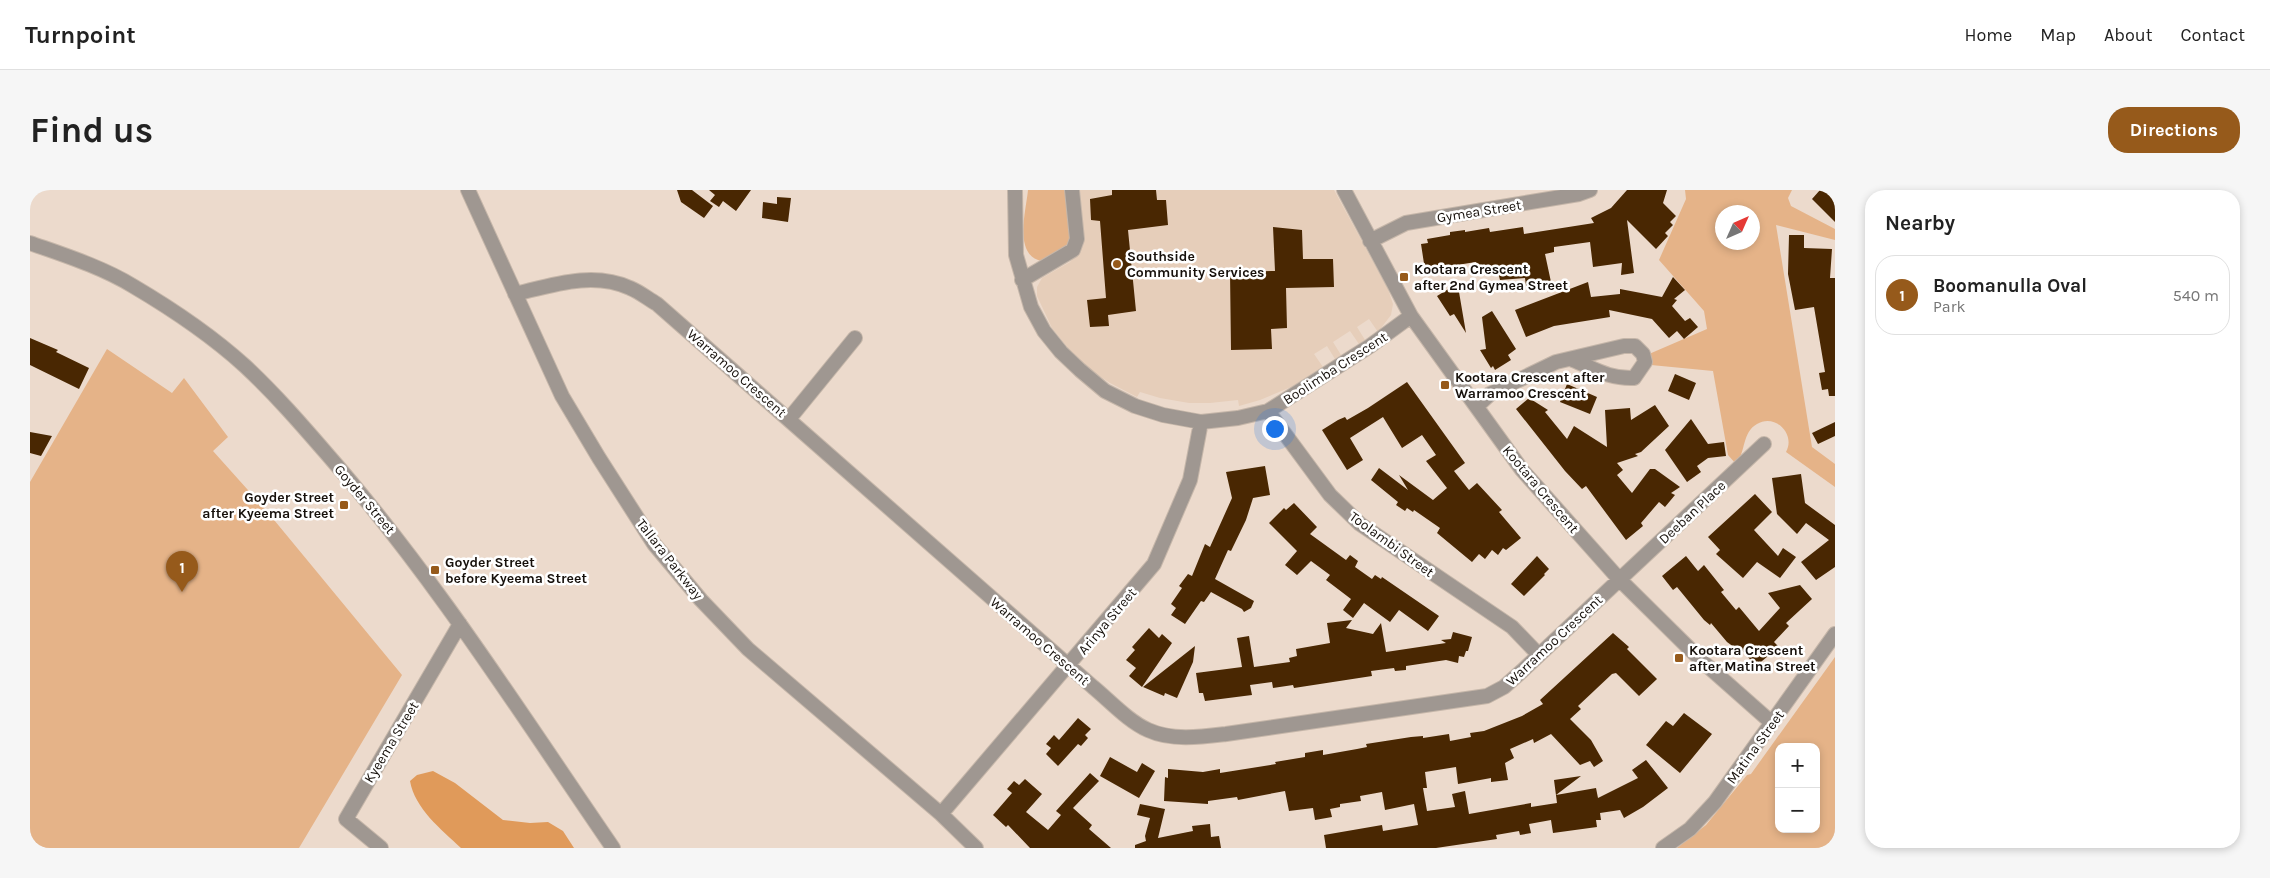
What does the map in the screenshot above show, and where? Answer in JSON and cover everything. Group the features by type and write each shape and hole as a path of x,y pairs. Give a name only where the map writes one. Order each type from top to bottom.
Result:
{"street":[{"name":"Tallara Parkway","path":"468,190 562,396 654,544 700,600 748,649 941,814 976,848"},
{"name":"Boolimba Crescent","path":"1015,190 1016,255 1031,307 1044,331 1077,368 1105,391 1136,406 1163,415 1201,422 1238,418 1268,411 1362,351 1411,316"},
{"path":"1022,280 1073,250 1077,239 1072,190"},
{"name":"Kootara Crescent","path":"1344,190 1411,316 1522,470 1620,579 1703,662 1772,723"},
{"name":"Gymea Street","path":"1370,241 1406,223 1579,194 1590,190"},
{"name":"Goyder Street","path":"30,243 64,254 132,285 190,323 244,365 289,410 384,519 460,624 613,848"},
{"name":"Warramoo Crescent","path":"515,294 571,281 598,280 630,288 657,304 1125,714 1148,730 1174,737 1199,737 1486,696 1504,687 1620,579"},
{"path":"789,419 855,338"},
{"path":"1477,406 1490,394 1536,370 1556,362 1573,360"},
{"name":"Toolambi Street","path":"1268,411 1330,495 1360,524 1512,627 1538,654"},
{"name":"Arinya Street","path":"941,814 1154,564 1190,480 1201,422"},
{"name":"Deeban Place","path":"1620,579 1764,444"},
{"name":"Kyeema Street","path":"381,848 346,819 460,624"},
{"name":"Matina Street","path":"1663,848 1690,829 1715,802 1835,634"}],"shaded area":[{"path":"1028,190 1068,190 1071,219 1069,241 1066,247 1042,261 1033,257 1027,251 1024,242 1023,232"},
{"path":"1080,190 1334,190 1388,289 1393,304 1391,315 1378,332 1369,319 1357,327 1365,340 1359,344 1350,331 1333,342 1341,355 1335,359 1327,346 1314,354 1323,367 1291,387 1260,400 1239,406 1238,400 1189,403 1140,392 1137,397 1090,370 1072,353 1052,328 1037,296 1037,287 1042,278 1070,262 1083,246"},
{"path":"1685,190 1792,190 1788,198 1791,206 1835,229 1835,240 1776,225 1812,447 1835,464 1835,487 1786,452 1788,438 1786,432 1777,423 1771,421 1764,421 1752,428 1746,437 1736,464 1728,455 1713,371 1651,365 1649,354 1707,329 1704,311 1659,260 1686,199"},
{"path":"107,349 172,393 184,378 228,437 213,451 265,509 402,675 299,848 30,848 30,482"},
{"path":"1835,657 1835,848 1677,848 1706,825 1747,775 1751,774"},
{"path":"433,771 455,783 503,820 530,823 548,822 563,831 574,848 461,848 430,818 417,801 413,791 410,781 417,775"}],"building":[{"path":"677,190 692,190 713,206 704,218 681,202"},
{"path":"709,190 751,190 736,211 723,201 719,207 710,201 715,195"},
{"name":"Southside Community Services","path":"1112,190 1156,190 1157,200 1166,200 1168,225 1128,230 1136,311 1108,315 1109,326 1090,327 1087,300 1106,298 1100,221 1091,220 1090,199 1112,195"},
{"path":"1627,190 1667,190 1663,203 1676,216 1670,222 1673,225 1665,233 1668,236 1656,249 1627,220 1634,273 1621,275 1622,263 1593,267 1590,242 1554,247 1554,252 1545,254 1551,282 1526,286 1525,278 1500,280 1498,272 1477,274 1476,262 1425,270 1421,244 1428,243 1427,239 1450,235 1450,232 1465,230 1465,232 1489,228 1490,232 1523,227 1524,234 1594,223 1591,218 1611,208"},
{"path":"1820,190 1830,190 1835,195 1835,222 1812,199"},
{"path":"777,197 791,198 788,222 762,218 763,202 777,204"},
{"path":"1273,227 1302,230 1303,259 1333,259 1334,287 1286,288 1287,328 1271,329 1272,349 1231,350 1230,272 1275,271"},
{"path":"1789,235 1804,235 1804,248 1832,249 1830,278 1835,278 1835,396 1829,396 1828,389 1822,390 1819,373 1825,372 1814,307 1795,310 1788,274"},
{"path":"1673,277 1685,290 1674,299 1677,300 1672,306 1685,321 1690,318 1698,327 1684,339 1677,331 1669,338 1652,319 1609,310 1610,317 1554,326 1526,337 1515,310 1588,282 1591,297 1620,294 1620,289 1662,297"},
{"path":"1455,285 1459,292 1466,333 1454,314 1450,316 1437,296"},
{"path":"1492,311 1516,349 1508,355 1511,360 1495,370 1493,366 1491,368 1480,350 1486,349 1482,317"},
{"path":"30,338 58,350 56,352 89,368 79,389 30,365"},
{"path":"1675,374 1696,383 1689,400 1668,391"},
{"path":"1407,382 1465,463 1454,471 1469,490 1477,483 1502,510 1499,512 1521,538 1506,550 1503,548 1498,555 1492,550 1485,559 1479,554 1472,562 1437,533 1440,528 1414,510 1413,512 1407,508 1405,511 1396,505 1398,502 1371,480 1379,468 1408,490 1399,475 1433,500 1447,488 1426,461 1436,455 1422,435 1402,448 1383,417 1350,438 1363,460 1347,470 1322,430 1345,417 1347,420"},
{"path":"1567,384 1597,397 1590,414 1560,402"},
{"path":"1529,398 1548,410 1545,412 1567,439 1574,426 1607,447 1605,410 1630,408 1631,420 1655,405 1669,426 1641,452 1635,454 1638,456 1617,463 1623,470 1617,475 1632,493 1650,469 1655,469 1680,487 1671,493 1675,495 1665,507 1659,502 1641,523 1643,526 1626,540 1586,486 1582,489 1565,471 1516,409"},
{"path":"1691,419 1708,444 1724,442 1726,456 1708,458 1697,466 1701,472 1687,482 1665,450"},
{"path":"1835,422 1835,436 1818,444 1812,433"},
{"path":"30,432 52,436 41,456 30,453"},
{"path":"1265,466 1270,495 1253,498 1246,520 1231,551 1228,550 1215,579 1254,601 1251,608 1244,612 1242,609 1211,592 1204,602 1201,601 1185,624 1171,615 1176,608 1171,604 1182,588 1179,586 1188,574 1192,576 1205,544 1210,547 1232,498 1226,472"},
{"path":"1801,474 1805,503 1835,525 1835,567 1816,580 1801,562 1829,540 1806,523 1797,534 1777,514 1772,478"},
{"path":"1755,494 1772,512 1754,530 1778,556 1783,548 1796,557 1780,578 1757,562 1743,578 1716,554 1720,550 1708,537"},
{"path":"1294,503 1317,527 1310,534 1346,560 1350,555 1358,561 1355,567 1372,579 1375,575 1381,579 1382,577 1439,616 1428,631 1399,610 1390,622 1364,603 1353,618 1343,610 1351,599 1326,580 1330,575 1311,561 1297,575 1285,565 1297,551 1269,523 1284,508 1286,510"},
{"path":"1537,556 1549,569 1524,596 1511,584"},
{"path":"1686,556 1698,571 1704,565 1724,590 1721,592 1736,610 1739,607 1759,631 1780,608 1768,593 1800,585 1812,599 1786,623 1789,626 1774,642 1779,647 1756,666 1740,648 1738,650 1727,642 1711,623 1710,625 1704,620 1677,587 1673,590 1662,576"},
{"path":"1352,620 1346,628 1373,634 1381,623 1386,652 1446,643 1441,640 1451,639 1453,632 1472,637 1468,651 1466,651 1464,657 1459,656 1458,663 1446,660 1406,666 1406,670 1395,671 1394,668 1371,671 1372,676 1294,688 1293,685 1273,688 1272,682 1250,685 1252,695 1205,701 1203,693 1199,693 1196,673 1242,667 1237,638 1249,636 1254,667 1290,662 1289,658 1297,656 1296,649 1330,643 1327,623"},
{"path":"1149,628 1159,638 1162,634 1172,643 1142,687 1129,676 1136,668 1126,660 1135,650 1132,647"},
{"path":"1613,633 1629,647 1627,649 1657,679 1639,696 1616,673 1612,674 1578,706 1581,709 1570,719 1591,740 1603,761 1594,767 1590,761 1580,765 1551,734 1534,743 1533,739 1510,749 1514,758 1505,763 1508,780 1491,782 1491,778 1458,784 1456,767 1425,772 1427,788 1423,788 1427,811 1455,807 1452,794 1465,791 1469,814 1531,803 1531,807 1557,803 1554,780 1581,776 1556,795 1596,788 1598,798 1638,778 1632,770 1646,760 1668,788 1643,807 1624,818 1620,810 1600,813 1601,820 1596,820 1597,827 1553,833 1551,820 1529,824 1531,833 1520,835 1519,831 1496,835 1497,839 1436,848 1326,848 1324,835 1382,825 1383,831 1418,825 1414,804 1385,810 1382,792 1360,796 1361,801 1340,804 1340,807 1330,809 1332,817 1315,820 1313,808 1289,811 1285,791 1238,800 1237,797 1208,801 1208,804 1164,801 1165,777 1168,778 1168,769 1203,772 1220,769 1220,773 1276,764 1275,762 1305,757 1305,753 1323,750 1323,755 1367,747 1366,744 1411,737 1423,736 1423,738 1449,734 1450,741 1471,737 1470,733 1484,731 1522,716 1543,704 1540,700"},
{"path":"1195,646 1193,662 1177,698 1165,693 1164,696 1143,687"},
{"path":"1684,713 1712,734 1680,773 1646,745 1666,721 1673,726"},
{"path":"1078,718 1091,729 1085,735 1088,738 1081,746 1078,744 1058,766 1046,754 1051,748 1046,744 1054,735 1059,740"},
{"path":"1110,757 1137,772 1142,763 1155,771 1139,798 1100,776"},
{"path":"1090,773 1099,781 1073,808 1092,825 1089,829 1111,848 1030,848 1008,825 1006,827 993,815 1012,793 1007,789 1014,781 1019,785 1025,779 1042,794 1026,812 1048,830 1061,815 1056,811"},
{"path":"1140,804 1165,809 1158,838 1193,831 1192,826 1210,824 1211,837 1219,836 1221,848 1135,848 1135,845 1146,841 1145,836 1150,818 1137,815"}],"place":[{"name":"Southside Community Services","path":"1117,264"},
{"name":"Kootara Crescent after 2nd Gymea Street","path":"1404,277"},
{"name":"Kootara Crescent after Warramoo Crescent","path":"1445,385"},
{"name":"Goyder Street after Kyeema Street","path":"344,505"},
{"name":"Goyder Street before Kyeema Street","path":"435,570"},
{"name":"Boomanulla Oval","path":"182,592"},
{"name":"Kootara Crescent after Matina Street","path":"1679,658"}]}
